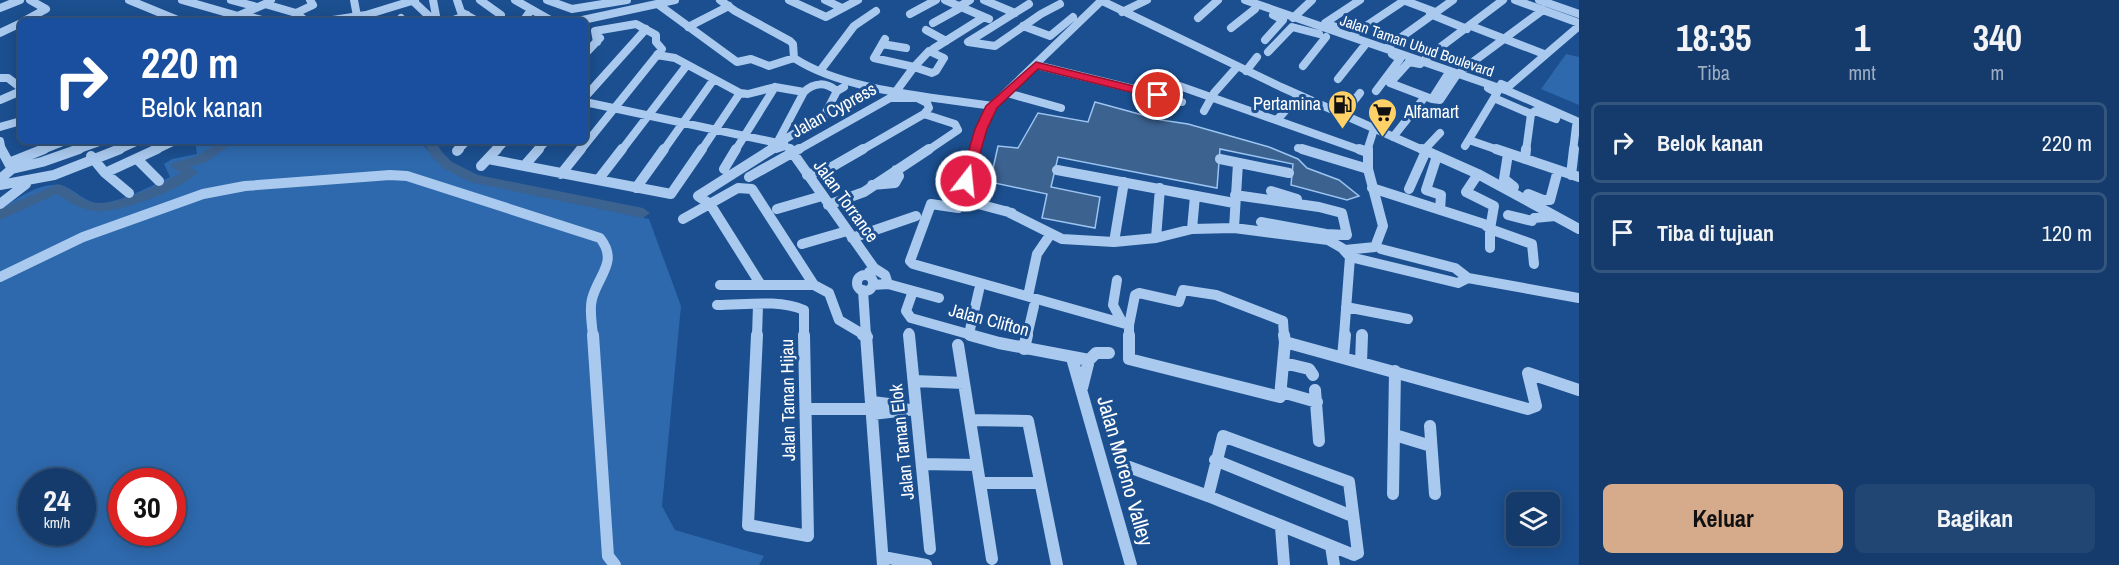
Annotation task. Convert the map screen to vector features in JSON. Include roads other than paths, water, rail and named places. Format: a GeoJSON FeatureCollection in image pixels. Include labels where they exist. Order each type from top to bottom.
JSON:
{"type":"FeatureCollection","features":[{"type":"Feature","properties":{"kind":"street"},"geometry":{"type":"LineString","coordinates":[[0,8],[20,0]]}},
{"type":"Feature","properties":{"kind":"street"},"geometry":{"type":"LineString","coordinates":[[29,18],[46,9],[30,0]]}},
{"type":"Feature","properties":{"kind":"street"},"geometry":{"type":"LineString","coordinates":[[182,0],[238,16],[264,4]]}},
{"type":"Feature","properties":{"kind":"street"},"geometry":{"type":"LineString","coordinates":[[196,5],[206,0]]}},
{"type":"Feature","properties":{"kind":"street"},"geometry":{"type":"LineString","coordinates":[[231,0],[264,4],[302,18]]}},
{"type":"Feature","properties":{"kind":"street"},"geometry":{"type":"LineString","coordinates":[[296,14],[313,5],[310,0]]}},
{"type":"Feature","properties":{"kind":"street"},"geometry":{"type":"LineString","coordinates":[[354,0],[357,16]]}},
{"type":"Feature","properties":{"kind":"street"},"geometry":{"type":"LineString","coordinates":[[348,18],[414,0],[431,18]]}},
{"type":"Feature","properties":{"kind":"street"},"geometry":{"type":"LineString","coordinates":[[433,0],[437,18]]}},
{"type":"Feature","properties":{"kind":"street"},"geometry":{"type":"LineString","coordinates":[[457,0],[460,11],[472,18]]}},
{"type":"Feature","properties":{"kind":"street"},"geometry":{"type":"LineString","coordinates":[[480,0],[501,15],[500,18]]}},
{"type":"Feature","properties":{"kind":"street"},"geometry":{"type":"LineString","coordinates":[[515,0],[546,18]]}},
{"type":"Feature","properties":{"kind":"street"},"geometry":{"type":"LineString","coordinates":[[525,18],[530,9],[547,0],[572,9],[627,0]]}},
{"type":"Feature","properties":{"kind":"street"},"geometry":{"type":"LineString","coordinates":[[588,19],[675,0]]}},
{"type":"Feature","properties":{"kind":"street"},"geometry":{"type":"LineString","coordinates":[[720,0],[790,41],[793,44],[794,58],[804,66],[861,84],[992,106]]}},
{"type":"Feature","properties":{"kind":"street"},"geometry":{"type":"LineString","coordinates":[[789,0],[822,17],[858,0]]}},
{"type":"Feature","properties":{"kind":"street"},"geometry":{"type":"LineString","coordinates":[[825,0],[842,8]]}},
{"type":"Feature","properties":{"kind":"street"},"geometry":{"type":"LineString","coordinates":[[910,14],[936,0]]}},
{"type":"Feature","properties":{"kind":"street"},"geometry":{"type":"LineString","coordinates":[[945,0],[998,24]]}},
{"type":"Feature","properties":{"kind":"street"},"geometry":{"type":"LineString","coordinates":[[933,23],[970,0]]}},
{"type":"Feature","properties":{"kind":"street"},"geometry":{"type":"LineString","coordinates":[[984,0],[1015,13]]}},
{"type":"Feature","properties":{"kind":"street"},"geometry":{"type":"LineString","coordinates":[[1126,323],[913,264],[910,261],[931,204],[958,208],[981,129],[992,106],[1100,0],[1242,69],[1478,174],[1579,229]]}},
{"type":"Feature","properties":{"kind":"street"},"geometry":{"type":"LineString","coordinates":[[1122,12],[1147,0]]}},
{"type":"Feature","properties":{"kind":"street"},"geometry":{"type":"LineString","coordinates":[[1198,18],[1218,0]]}},
{"type":"Feature","properties":{"kind":"street"},"geometry":{"type":"LineString","coordinates":[[1236,0],[1283,20],[1265,40]]}},
{"type":"Feature","properties":{"kind":"street","name":"Jalan Taman Ubud Boulevard"},"geometry":{"type":"LineString","coordinates":[[1245,0],[1294,16],[1313,28],[1508,89],[1578,123]]}},
{"type":"Feature","properties":{"kind":"street"},"geometry":{"type":"LineString","coordinates":[[1272,2],[1294,16],[1312,0]]}},
{"type":"Feature","properties":{"kind":"street"},"geometry":{"type":"LineString","coordinates":[[1360,0],[1325,23],[1426,58],[1495,90],[1497,93],[1467,143],[1575,176],[1578,123]]}},
{"type":"Feature","properties":{"kind":"street"},"geometry":{"type":"LineString","coordinates":[[1354,34],[1404,0],[1432,13],[1544,54]]}},
{"type":"Feature","properties":{"kind":"street"},"geometry":{"type":"LineString","coordinates":[[1389,46],[1453,0]]}},
{"type":"Feature","properties":{"kind":"street"},"geometry":{"type":"LineString","coordinates":[[1426,58],[1503,0]]}},
{"type":"Feature","properties":{"kind":"street"},"geometry":{"type":"LineString","coordinates":[[1515,0],[1543,10],[1579,18]]}},
{"type":"Feature","properties":{"kind":"street"},"geometry":{"type":"LineString","coordinates":[[1526,0],[1579,18]]}},
{"type":"Feature","properties":{"kind":"street"},"geometry":{"type":"LineString","coordinates":[[1539,0],[1579,18]]}},
{"type":"Feature","properties":{"kind":"street"},"geometry":{"type":"LineString","coordinates":[[135,1],[173,18]]}},
{"type":"Feature","properties":{"kind":"street"},"geometry":{"type":"LineString","coordinates":[[1552,1],[1579,18]]}},
{"type":"Feature","properties":{"kind":"street"},"geometry":{"type":"LineString","coordinates":[[1041,14],[1026,2],[1015,13],[968,42],[993,47],[1041,14],[1060,4]]}},
{"type":"Feature","properties":{"kind":"street"},"geometry":{"type":"LineString","coordinates":[[601,5],[606,15]]}},
{"type":"Feature","properties":{"kind":"street"},"geometry":{"type":"LineString","coordinates":[[659,5],[737,62],[751,59],[769,66],[794,58]]}},
{"type":"Feature","properties":{"kind":"street"},"geometry":{"type":"LineString","coordinates":[[688,27],[729,6]]}},
{"type":"Feature","properties":{"kind":"street"},"geometry":{"type":"LineString","coordinates":[[1231,28],[1255,9]]}},
{"type":"Feature","properties":{"kind":"street"},"geometry":{"type":"LineString","coordinates":[[1543,10],[1456,73],[1440,100],[1428,98],[1390,83],[1409,62],[1456,73],[1508,89],[1578,123]]}},
{"type":"Feature","properties":{"kind":"street"},"geometry":{"type":"LineString","coordinates":[[820,71],[854,26],[876,11]]}},
{"type":"Feature","properties":{"kind":"street"},"geometry":{"type":"LineString","coordinates":[[1023,26],[1050,36],[1074,14],[1085,14]]}},
{"type":"Feature","properties":{"kind":"street"},"geometry":{"type":"LineString","coordinates":[[243,15],[254,18]]}},
{"type":"Feature","properties":{"kind":"street"},"geometry":{"type":"LineString","coordinates":[[459,18],[467,15]]}},
{"type":"Feature","properties":{"kind":"street"},"geometry":{"type":"LineString","coordinates":[[933,49],[984,17]]}},
{"type":"Feature","properties":{"kind":"street"},"geometry":{"type":"LineString","coordinates":[[1508,89],[1579,18]]}},
{"type":"Feature","properties":{"kind":"street"},"geometry":{"type":"LineString","coordinates":[[0,33],[18,24]]}},
{"type":"Feature","properties":{"kind":"street"},"geometry":{"type":"LineString","coordinates":[[588,140],[662,49],[656,42],[657,36],[636,24],[595,31],[597,42]]}},
{"type":"Feature","properties":{"kind":"street"},"geometry":{"type":"LineString","coordinates":[[1268,52],[1292,27],[1313,28],[1326,37],[1343,38],[1400,59],[1376,91]]}},
{"type":"Feature","properties":{"kind":"street"},"geometry":{"type":"LineString","coordinates":[[588,51],[609,29]]}},
{"type":"Feature","properties":{"kind":"street"},"geometry":{"type":"LineString","coordinates":[[588,97],[646,29]]}},
{"type":"Feature","properties":{"kind":"street"},"geometry":{"type":"LineString","coordinates":[[926,30],[946,40]]}},
{"type":"Feature","properties":{"kind":"street"},"geometry":{"type":"LineString","coordinates":[[1303,66],[1326,37]]}},
{"type":"Feature","properties":{"kind":"street"},"geometry":{"type":"LineString","coordinates":[[897,90],[916,67],[874,58],[883,42],[906,48]]}},
{"type":"Feature","properties":{"kind":"street"},"geometry":{"type":"LineString","coordinates":[[1338,78],[1365,45]]}},
{"type":"Feature","properties":{"kind":"street"},"geometry":{"type":"LineString","coordinates":[[657,55],[675,58],[740,93],[748,94],[758,90],[804,92]]}},
{"type":"Feature","properties":{"kind":"street"},"geometry":{"type":"LineString","coordinates":[[1204,111],[1214,93],[1257,57]]}},
{"type":"Feature","properties":{"kind":"street"},"geometry":{"type":"LineString","coordinates":[[598,180],[687,65]]}},
{"type":"Feature","properties":{"kind":"street"},"geometry":{"type":"LineString","coordinates":[[1036,65],[1182,102]]}},
{"type":"Feature","properties":{"kind":"street"},"geometry":{"type":"LineString","coordinates":[[1,77],[8,78],[18,87]]}},
{"type":"Feature","properties":{"kind":"street"},"geometry":{"type":"LineString","coordinates":[[636,188],[714,79]]}},
{"type":"Feature","properties":{"kind":"street"},"geometry":{"type":"LineString","coordinates":[[1158,95],[1168,82],[1367,152]]}},
{"type":"Feature","properties":{"kind":"street"},"geometry":{"type":"LineString","coordinates":[[761,285],[710,204],[698,196],[780,146],[824,116],[841,89],[817,83],[804,92],[780,146]]}},
{"type":"Feature","properties":{"kind":"street"},"geometry":{"type":"LineString","coordinates":[[1508,89],[1510,96],[1517,104],[1531,114]]}},
{"type":"Feature","properties":{"kind":"street"},"geometry":{"type":"LineString","coordinates":[[0,100],[18,91]]}},
{"type":"Feature","properties":{"kind":"street"},"geometry":{"type":"LineString","coordinates":[[724,169],[772,91]]}},
{"type":"Feature","properties":{"kind":"street"},"geometry":{"type":"LineString","coordinates":[[502,144],[485,163],[524,166],[671,194],[740,93]]}},
{"type":"Feature","properties":{"kind":"street"},"geometry":{"type":"LineString","coordinates":[[1007,93],[1061,108]]}},
{"type":"Feature","properties":{"kind":"street"},"geometry":{"type":"LineString","coordinates":[[1343,115],[1360,93]]}},
{"type":"Feature","properties":{"kind":"street"},"geometry":{"type":"LineString","coordinates":[[1277,120],[1299,95]]}},
{"type":"Feature","properties":{"kind":"street","name":"Jalan Cypress"},"geometry":{"type":"LineString","coordinates":[[749,173],[780,146],[890,98],[917,98],[927,103],[929,108],[924,114]]}},
{"type":"Feature","properties":{"kind":"street"},"geometry":{"type":"LineString","coordinates":[[1393,137],[1428,98]]}},
{"type":"Feature","properties":{"kind":"street"},"geometry":{"type":"LineString","coordinates":[[1494,98],[1517,104],[1541,104]]}},
{"type":"Feature","properties":{"kind":"street"},"geometry":{"type":"LineString","coordinates":[[588,101],[745,135],[780,146]]}},
{"type":"Feature","properties":{"kind":"street"},"geometry":{"type":"LineString","coordinates":[[1525,159],[1533,111],[1578,123]]}},
{"type":"Feature","properties":{"kind":"street"},"geometry":{"type":"LineString","coordinates":[[777,209],[855,197],[872,185],[895,183],[899,176],[896,170],[958,130],[958,127],[924,114],[830,168],[807,175]]}},
{"type":"Feature","properties":{"kind":"street"},"geometry":{"type":"LineString","coordinates":[[0,127],[18,122]]}},
{"type":"Feature","properties":{"kind":"street"},"geometry":{"type":"LineString","coordinates":[[1346,252],[1375,247],[1383,226],[1368,170],[1367,152],[1374,129]]}},
{"type":"Feature","properties":{"kind":"street"},"geometry":{"type":"LineString","coordinates":[[1409,189],[1425,150],[1440,133]]}},
{"type":"Feature","properties":{"kind":"street"},"geometry":{"type":"LineString","coordinates":[[0,141],[2,152],[11,166]]}},
{"type":"Feature","properties":{"kind":"street"},"geometry":{"type":"LineString","coordinates":[[0,179],[11,166],[59,144]]}},
{"type":"Feature","properties":{"kind":"street"},"geometry":{"type":"LineString","coordinates":[[0,185],[27,184],[93,161],[131,144]]}},
{"type":"Feature","properties":{"kind":"street"},"geometry":{"type":"LineString","coordinates":[[105,173],[169,144]]}},
{"type":"Feature","properties":{"kind":"street"},"geometry":{"type":"LineString","coordinates":[[457,151],[464,144]]}},
{"type":"Feature","properties":{"kind":"street"},"geometry":{"type":"LineString","coordinates":[[524,166],[543,144]]}},
{"type":"Feature","properties":{"kind":"street"},"geometry":{"type":"LineString","coordinates":[[561,174],[585,144]]}},
{"type":"Feature","properties":{"kind":"street"},"geometry":{"type":"LineString","coordinates":[[11,166],[89,145],[93,161],[129,193]]}},
{"type":"Feature","properties":{"kind":"street","name":"Jalan Torrance"},"geometry":{"type":"LineString","coordinates":[[780,146],[807,175],[873,268],[885,275],[888,284]]}},
{"type":"Feature","properties":{"kind":"street"},"geometry":{"type":"LineString","coordinates":[[1298,148],[1368,170]]}},
{"type":"Feature","properties":{"kind":"street"},"geometry":{"type":"LineString","coordinates":[[1508,154],[1505,182],[1544,200],[1550,200],[1558,170]]}},
{"type":"Feature","properties":{"kind":"street"},"geometry":{"type":"LineString","coordinates":[[1437,156],[1426,190],[1441,195],[1440,210]]}},
{"type":"Feature","properties":{"kind":"street"},"geometry":{"type":"LineString","coordinates":[[137,159],[159,181]]}},
{"type":"Feature","properties":{"kind":"street"},"geometry":{"type":"LineString","coordinates":[[1220,159],[1289,173]]}},
{"type":"Feature","properties":{"kind":"street"},"geometry":{"type":"LineString","coordinates":[[1422,162],[1434,167]]}},
{"type":"Feature","properties":{"kind":"street"},"geometry":{"type":"LineString","coordinates":[[1234,228],[1238,163]]}},
{"type":"Feature","properties":{"kind":"street"},"geometry":{"type":"LineString","coordinates":[[1057,170],[1195,196],[1234,199],[1271,195],[1344,216],[1347,235],[1343,357]]}},
{"type":"Feature","properties":{"kind":"street"},"geometry":{"type":"LineString","coordinates":[[1271,195],[1273,170]]}},
{"type":"Feature","properties":{"kind":"street"},"geometry":{"type":"LineString","coordinates":[[1478,174],[1466,192],[1494,206],[1490,229],[1490,248]]}},
{"type":"Feature","properties":{"kind":"street"},"geometry":{"type":"LineString","coordinates":[[0,277],[83,237],[203,194],[245,186],[390,175],[407,176],[431,183],[600,238],[606,244],[610,255],[592,292],[591,304],[608,556],[615,565]]}},
{"type":"Feature","properties":{"kind":"street"},"geometry":{"type":"LineString","coordinates":[[1113,242],[1124,182]]}},
{"type":"Feature","properties":{"kind":"street"},"geometry":{"type":"LineString","coordinates":[[0,204],[27,184]]}},
{"type":"Feature","properties":{"kind":"street"},"geometry":{"type":"LineString","coordinates":[[683,219],[738,188],[752,189],[814,285]]}},
{"type":"Feature","properties":{"kind":"street"},"geometry":{"type":"LineString","coordinates":[[1156,238],[1160,188]]}},
{"type":"Feature","properties":{"kind":"street"},"geometry":{"type":"LineString","coordinates":[[1372,188],[1528,241],[1532,244],[1534,264]]}},
{"type":"Feature","properties":{"kind":"street"},"geometry":{"type":"LineString","coordinates":[[1192,229],[1195,196]]}},
{"type":"Feature","properties":{"kind":"street"},"geometry":{"type":"LineString","coordinates":[[967,201],[1006,211],[1050,236],[1078,241],[1113,242],[1156,238],[1192,229],[1234,228],[1327,237],[1347,235]]}},
{"type":"Feature","properties":{"kind":"street"},"geometry":{"type":"LineString","coordinates":[[1508,215],[1532,221],[1534,218],[1555,216]]}},
{"type":"Feature","properties":{"kind":"street"},"geometry":{"type":"LineString","coordinates":[[802,244],[916,216]]}},
{"type":"Feature","properties":{"kind":"street"},"geometry":{"type":"LineString","coordinates":[[1260,222],[1327,237],[1346,252],[1458,283],[1468,278]]}},
{"type":"Feature","properties":{"kind":"street"},"geometry":{"type":"LineString","coordinates":[[1028,296],[1037,254],[1050,236]]}},
{"type":"Feature","properties":{"kind":"street"},"geometry":{"type":"LineString","coordinates":[[1381,249],[1455,268],[1468,278],[1579,298]]}},
{"type":"Feature","properties":{"kind":"street"},"geometry":{"type":"LineString","coordinates":[[873,268],[865,276],[855,281],[858,288],[888,284]]}},
{"type":"Feature","properties":{"kind":"street"},"geometry":{"type":"LineString","coordinates":[[1117,280],[1113,300],[1115,312],[1126,323]]}},
{"type":"Feature","properties":{"kind":"street","name":"Jalan Clifton"},"geometry":{"type":"LineString","coordinates":[[888,284],[939,298]]}},
{"type":"Feature","properties":{"kind":"street"},"geometry":{"type":"LineString","coordinates":[[720,285],[822,286],[830,293],[843,324],[867,337]]}},
{"type":"Feature","properties":{"kind":"street"},"geometry":{"type":"LineString","coordinates":[[868,287],[867,337],[883,562],[926,565]]}},
{"type":"Feature","properties":{"kind":"street"},"geometry":{"type":"LineString","coordinates":[[969,334],[979,290]]}},
{"type":"Feature","properties":{"kind":"street"},"geometry":{"type":"LineString","coordinates":[[1184,290],[1202,292],[1283,321],[1285,342],[1280,397],[1129,359],[1126,323],[1135,295],[1139,292],[1180,302],[1184,290]]}},
{"type":"Feature","properties":{"kind":"street","name":"Jalan Clifton"},"geometry":{"type":"LineString","coordinates":[[913,291],[906,311],[908,315],[1024,349],[1089,360]]}},
{"type":"Feature","properties":{"kind":"street","name":"Jalan Taman Hijau"},"geometry":{"type":"LineString","coordinates":[[717,305],[758,305],[798,306],[804,310],[808,536],[748,525],[758,305]]}},
{"type":"Feature","properties":{"kind":"street"},"geometry":{"type":"LineString","coordinates":[[1024,349],[1034,306]]}},
{"type":"Feature","properties":{"kind":"street"},"geometry":{"type":"LineString","coordinates":[[1346,307],[1407,319]]}},
{"type":"Feature","properties":{"kind":"street","name":"Jalan Taman Elok"},"geometry":{"type":"LineString","coordinates":[[909,333],[914,381],[910,409],[922,464],[930,549]]}},
{"type":"Feature","properties":{"kind":"street"},"geometry":{"type":"LineString","coordinates":[[1361,363],[1362,334]]}},
{"type":"Feature","properties":{"kind":"street"},"geometry":{"type":"LineString","coordinates":[[1285,342],[1533,410],[1536,406],[1527,373],[1579,390]]}},
{"type":"Feature","properties":{"kind":"street"},"geometry":{"type":"LineString","coordinates":[[958,345],[992,558]]}},
{"type":"Feature","properties":{"kind":"street"},"geometry":{"type":"LineString","coordinates":[[1089,360],[1096,353],[1110,353]]}},
{"type":"Feature","properties":{"kind":"street","name":"Jalan Moreno Valley"},"geometry":{"type":"LineString","coordinates":[[1072,358],[1131,565]]}},
{"type":"Feature","properties":{"kind":"street","name":"Jalan Moreno Valley"},"geometry":{"type":"LineString","coordinates":[[1082,388],[1089,360]]}},
{"type":"Feature","properties":{"kind":"street"},"geometry":{"type":"LineString","coordinates":[[1284,363],[1310,369],[1313,375]]}},
{"type":"Feature","properties":{"kind":"street"},"geometry":{"type":"LineString","coordinates":[[1393,494],[1395,371]]}},
{"type":"Feature","properties":{"kind":"street"},"geometry":{"type":"LineString","coordinates":[[914,381],[964,383]]}},
{"type":"Feature","properties":{"kind":"street"},"geometry":{"type":"LineString","coordinates":[[1282,392],[1316,396],[1319,441]]}},
{"type":"Feature","properties":{"kind":"street"},"geometry":{"type":"LineString","coordinates":[[807,410],[910,409]]}},
{"type":"Feature","properties":{"kind":"street"},"geometry":{"type":"LineString","coordinates":[[970,420],[1028,421],[1057,565]]}},
{"type":"Feature","properties":{"kind":"street"},"geometry":{"type":"LineString","coordinates":[[1430,426],[1435,494]]}},
{"type":"Feature","properties":{"kind":"street"},"geometry":{"type":"LineString","coordinates":[[1129,467],[1357,555],[1349,482],[1227,435],[1221,437],[1208,496]]}},
{"type":"Feature","properties":{"kind":"street"},"geometry":{"type":"LineString","coordinates":[[1395,435],[1431,446]]}},
{"type":"Feature","properties":{"kind":"street"},"geometry":{"type":"LineString","coordinates":[[1215,460],[1352,516]]}},
{"type":"Feature","properties":{"kind":"street"},"geometry":{"type":"LineString","coordinates":[[922,464],[977,465]]}},
{"type":"Feature","properties":{"kind":"street"},"geometry":{"type":"LineString","coordinates":[[980,483],[1040,483]]}},
{"type":"Feature","properties":{"kind":"street"},"geometry":{"type":"LineString","coordinates":[[1281,526],[1284,565]]}},
{"type":"Feature","properties":{"kind":"street"},"geometry":{"type":"LineString","coordinates":[[1331,546],[1334,565]]}},
{"type":"Feature","properties":{"kind":"waterway"},"geometry":{"type":"LineString","coordinates":[[0,215],[58,188],[78,201],[94,207],[135,199],[191,172],[177,166],[202,159],[222,146],[221,144]]}},
{"type":"Feature","properties":{"kind":"waterway"},"geometry":{"type":"LineString","coordinates":[[431,144],[437,155],[448,165],[475,179],[643,213]]}},
{"type":"Feature","properties":{"kind":"place","name":"Pertamina"},"geometry":{"type":"Point","coordinates":[1342,130]}},
{"type":"Feature","properties":{"kind":"place","name":"Alfamart"},"geometry":{"type":"Point","coordinates":[1383,138]}}]}
